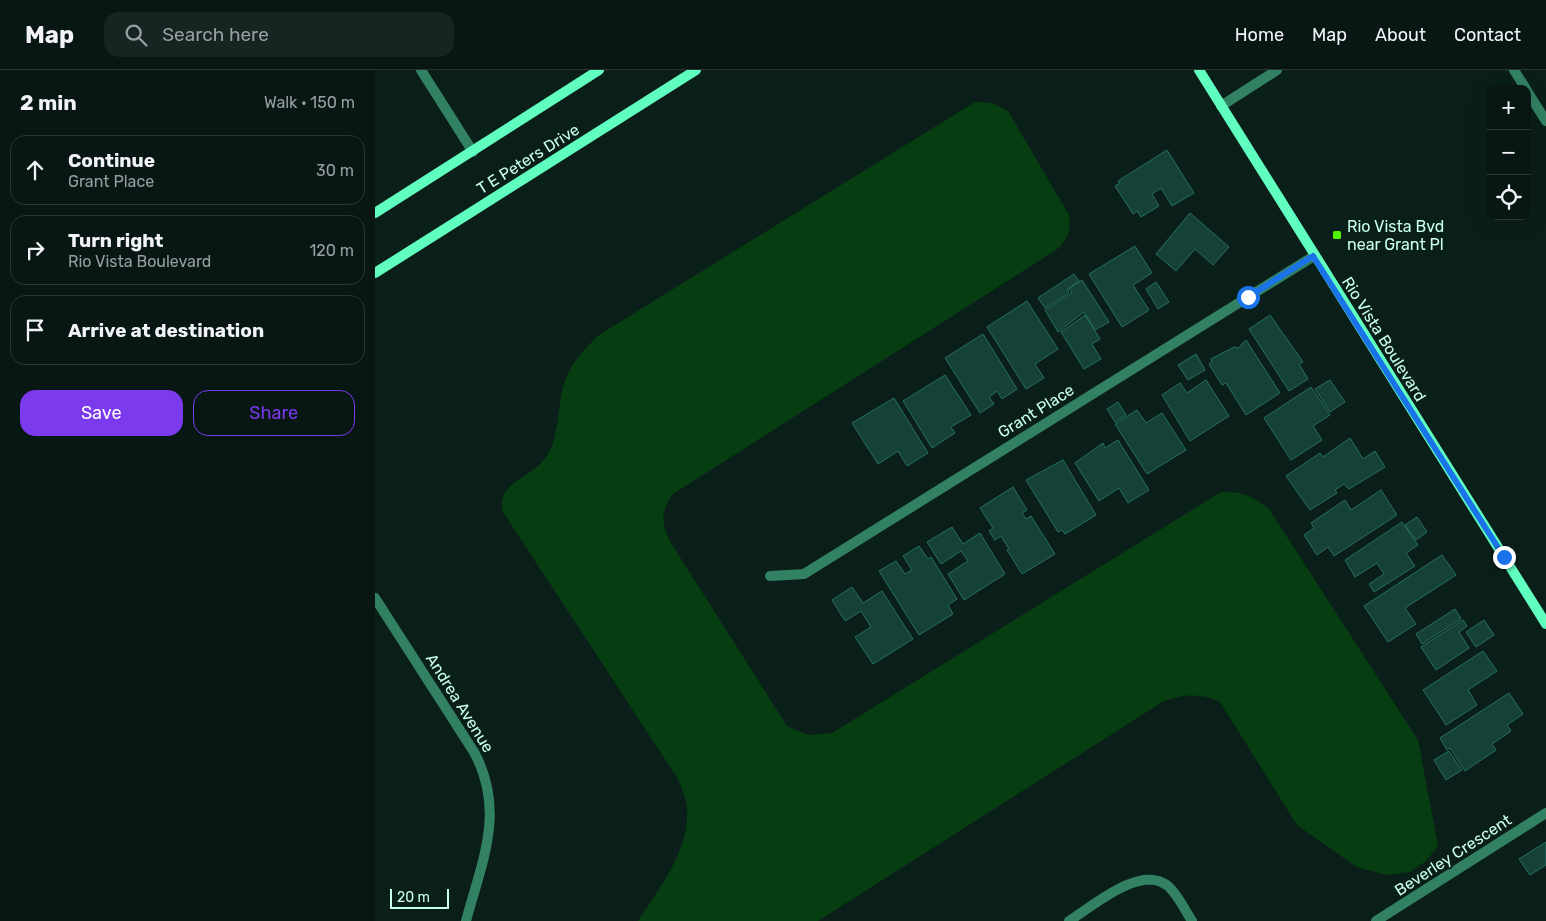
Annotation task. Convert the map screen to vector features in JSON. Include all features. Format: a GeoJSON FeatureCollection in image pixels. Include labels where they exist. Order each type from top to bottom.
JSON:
{"type":"FeatureCollection","features":[{"type":"Feature","properties":{"kind":"street"},"geometry":{"type":"LineString","coordinates":[[421,70],[473,152]]}},
{"type":"Feature","properties":{"kind":"street"},"geometry":{"type":"LineString","coordinates":[[375,214],[599,70]]}},
{"type":"Feature","properties":{"kind":"street","name":"T E Peters Drive"},"geometry":{"type":"LineString","coordinates":[[375,273],[696,70]]}},
{"type":"Feature","properties":{"kind":"street","name":"Rio Vista Boulevard"},"geometry":{"type":"LineString","coordinates":[[1199,70],[1313,256],[1546,624]]}},
{"type":"Feature","properties":{"kind":"street"},"geometry":{"type":"LineString","coordinates":[[1221,106],[1277,70]]}},
{"type":"Feature","properties":{"kind":"street"},"geometry":{"type":"LineString","coordinates":[[1514,70],[1524,85]]}},
{"type":"Feature","properties":{"kind":"street"},"geometry":{"type":"LineString","coordinates":[[1531,96],[1546,120]]}},
{"type":"Feature","properties":{"kind":"street","name":"Grant Place"},"geometry":{"type":"LineString","coordinates":[[769,576],[804,574],[1313,256]]}},
{"type":"Feature","properties":{"kind":"street","name":"Andrea Avenue"},"geometry":{"type":"LineString","coordinates":[[375,598],[474,752],[483,768],[489,789],[488,834],[466,921]]}},
{"type":"Feature","properties":{"kind":"street","name":"Beverley Crescent"},"geometry":{"type":"LineString","coordinates":[[1376,921],[1546,813]]}},
{"type":"Feature","properties":{"kind":"street"},"geometry":{"type":"LineString","coordinates":[[1069,921],[1125,886],[1137,880],[1150,878],[1160,881],[1169,887],[1192,921]]}},
{"type":"Feature","properties":{"kind":"shaded area"},"geometry":{"type":"Polygon","coordinates":[[[975,102],[992,103],[1008,111],[1069,215],[1069,230],[1063,242],[1056,250],[673,494],[663,518],[665,530],[671,543],[787,726],[808,735],[832,733],[1221,492],[1235,492],[1247,495],[1269,509],[1418,740],[1438,846],[1426,861],[1410,872],[1386,875],[1357,867],[1297,825],[1220,702],[1206,697],[1185,696],[1164,701],[818,921],[638,921],[664,882],[684,839],[687,824],[685,797],[678,779],[503,512],[502,503],[504,495],[514,483],[542,462],[548,453],[556,433],[566,378],[576,360],[599,335],[975,102]]]}},
{"type":"Feature","properties":{"kind":"building"},"geometry":{"type":"Polygon","coordinates":[[[1167,150],[1194,193],[1172,206],[1161,188],[1152,194],[1159,206],[1141,217],[1137,211],[1133,214],[1115,186],[1120,183],[1118,181],[1167,150]]]}},
{"type":"Feature","properties":{"kind":"building"},"geometry":{"type":"Polygon","coordinates":[[[1190,213],[1229,247],[1213,265],[1195,249],[1176,271],[1156,254],[1190,213]]]}},
{"type":"Feature","properties":{"kind":"building"},"geometry":{"type":"Polygon","coordinates":[[[1135,246],[1152,273],[1133,285],[1149,310],[1122,327],[1089,274],[1135,246]]]}},
{"type":"Feature","properties":{"kind":"building"},"geometry":{"type":"Polygon","coordinates":[[[1074,274],[1079,281],[1067,289],[1069,293],[1045,308],[1038,298],[1074,274]]]}},
{"type":"Feature","properties":{"kind":"building"},"geometry":{"type":"Polygon","coordinates":[[[1082,280],[1109,322],[1095,330],[1084,312],[1058,332],[1045,310],[1072,293],[1069,289],[1082,280]]]}},
{"type":"Feature","properties":{"kind":"building"},"geometry":{"type":"Polygon","coordinates":[[[1156,282],[1169,302],[1158,309],[1146,289],[1156,282]]]}},
{"type":"Feature","properties":{"kind":"building"},"geometry":{"type":"Polygon","coordinates":[[[1027,301],[1058,349],[1035,364],[1044,378],[1026,389],[987,327],[1027,301]]]}},
{"type":"Feature","properties":{"kind":"building"},"geometry":{"type":"Polygon","coordinates":[[[1085,315],[1100,339],[1092,344],[1101,359],[1084,369],[1061,332],[1085,315]]]}},
{"type":"Feature","properties":{"kind":"building"},"geometry":{"type":"Polygon","coordinates":[[[1270,315],[1303,362],[1299,364],[1308,379],[1289,391],[1249,329],[1270,315]]]}},
{"type":"Feature","properties":{"kind":"building"},"geometry":{"type":"Polygon","coordinates":[[[983,334],[1017,389],[1002,399],[997,391],[989,397],[994,404],[980,413],[945,358],[983,334]]]}},
{"type":"Feature","properties":{"kind":"building"},"geometry":{"type":"Polygon","coordinates":[[[1246,340],[1280,393],[1246,415],[1226,383],[1222,385],[1209,364],[1212,362],[1211,359],[1234,347],[1238,348],[1246,340]]]}},
{"type":"Feature","properties":{"kind":"building"},"geometry":{"type":"Polygon","coordinates":[[[1196,354],[1205,370],[1188,380],[1178,365],[1196,354]]]}},
{"type":"Feature","properties":{"kind":"building"},"geometry":{"type":"Polygon","coordinates":[[[945,375],[971,415],[951,427],[955,433],[932,448],[903,401],[945,375]]]}},
{"type":"Feature","properties":{"kind":"building"},"geometry":{"type":"Polygon","coordinates":[[[1206,380],[1229,416],[1190,441],[1162,395],[1180,383],[1187,393],[1206,380]]]}},
{"type":"Feature","properties":{"kind":"building"},"geometry":{"type":"Polygon","coordinates":[[[1330,380],[1345,402],[1330,412],[1315,389],[1330,380]]]}},
{"type":"Feature","properties":{"kind":"building"},"geometry":{"type":"Polygon","coordinates":[[[1311,387],[1330,415],[1313,426],[1322,440],[1291,460],[1264,418],[1311,387]]]}},
{"type":"Feature","properties":{"kind":"building"},"geometry":{"type":"Polygon","coordinates":[[[894,398],[928,453],[907,466],[898,451],[878,464],[852,423],[894,398]]]}},
{"type":"Feature","properties":{"kind":"building"},"geometry":{"type":"Polygon","coordinates":[[[1118,402],[1126,415],[1115,422],[1107,409],[1118,402]]]}},
{"type":"Feature","properties":{"kind":"building"},"geometry":{"type":"Polygon","coordinates":[[[1137,410],[1146,423],[1162,413],[1186,450],[1147,474],[1115,424],[1137,410]]]}},
{"type":"Feature","properties":{"kind":"building"},"geometry":{"type":"Polygon","coordinates":[[[1350,438],[1363,459],[1375,451],[1385,467],[1349,489],[1344,484],[1335,490],[1337,493],[1310,510],[1286,476],[1320,453],[1323,457],[1350,438]]]}},
{"type":"Feature","properties":{"kind":"building"},"geometry":{"type":"Polygon","coordinates":[[[1118,440],[1149,490],[1128,503],[1119,488],[1099,501],[1075,463],[1103,443],[1105,448],[1118,440]]]}},
{"type":"Feature","properties":{"kind":"building"},"geometry":{"type":"Polygon","coordinates":[[[1063,460],[1096,515],[1065,534],[1062,530],[1058,532],[1026,480],[1063,460]]]}},
{"type":"Feature","properties":{"kind":"building"},"geometry":{"type":"Polygon","coordinates":[[[1013,487],[1027,510],[1022,513],[1026,519],[1031,516],[1055,554],[1022,574],[1007,550],[1009,549],[1001,536],[995,540],[989,531],[993,528],[980,508],[1013,487]]]}},
{"type":"Feature","properties":{"kind":"building"},"geometry":{"type":"Polygon","coordinates":[[[1381,490],[1397,515],[1334,556],[1328,547],[1317,555],[1304,535],[1314,528],[1311,523],[1345,500],[1351,510],[1381,490]]]}},
{"type":"Feature","properties":{"kind":"building"},"geometry":{"type":"Polygon","coordinates":[[[1417,517],[1427,532],[1416,540],[1405,525],[1417,517]]]}},
{"type":"Feature","properties":{"kind":"building"},"geometry":{"type":"Polygon","coordinates":[[[1402,522],[1418,545],[1406,553],[1415,566],[1374,592],[1369,584],[1384,574],[1377,563],[1355,577],[1345,560],[1402,522]]]}},
{"type":"Feature","properties":{"kind":"building"},"geometry":{"type":"Polygon","coordinates":[[[952,527],[963,544],[980,533],[1005,574],[964,600],[948,574],[968,561],[961,551],[941,564],[927,542],[952,527]]]}},
{"type":"Feature","properties":{"kind":"building"},"geometry":{"type":"Polygon","coordinates":[[[919,546],[928,559],[931,557],[957,599],[948,605],[953,614],[919,635],[879,571],[896,561],[905,574],[912,570],[903,556],[919,546]]]}},
{"type":"Feature","properties":{"kind":"building"},"geometry":{"type":"Polygon","coordinates":[[[1442,555],[1456,575],[1405,608],[1416,624],[1388,642],[1364,606],[1442,555]]]}},
{"type":"Feature","properties":{"kind":"building"},"geometry":{"type":"Polygon","coordinates":[[[852,587],[863,603],[882,591],[913,639],[873,664],[855,637],[871,627],[861,611],[845,621],[832,600],[852,587]]]}},
{"type":"Feature","properties":{"kind":"building"},"geometry":{"type":"Polygon","coordinates":[[[1455,609],[1461,619],[1422,644],[1416,634],[1455,609]]]}},
{"type":"Feature","properties":{"kind":"building"},"geometry":{"type":"Polygon","coordinates":[[[1463,620],[1467,626],[1459,632],[1469,648],[1436,670],[1421,647],[1463,620]]]}},
{"type":"Feature","properties":{"kind":"building"},"geometry":{"type":"Polygon","coordinates":[[[1484,620],[1494,635],[1476,647],[1466,632],[1484,620]]]}},
{"type":"Feature","properties":{"kind":"building"},"geometry":{"type":"Polygon","coordinates":[[[1483,651],[1497,671],[1468,690],[1477,705],[1446,725],[1423,690],[1483,651]]]}},
{"type":"Feature","properties":{"kind":"building"},"geometry":{"type":"Polygon","coordinates":[[[1509,693],[1523,714],[1507,725],[1511,731],[1492,744],[1496,750],[1465,771],[1450,748],[1447,750],[1440,738],[1509,693]]]}},
{"type":"Feature","properties":{"kind":"building"},"geometry":{"type":"Polygon","coordinates":[[[1449,751],[1462,770],[1446,780],[1434,760],[1449,751]]]}},
{"type":"Feature","properties":{"kind":"building"},"geometry":{"type":"Polygon","coordinates":[[[1546,842],[1546,865],[1530,875],[1519,859],[1546,842]]]}},
{"type":"Feature","properties":{"kind":"place","name":"Rio Vista Bvd near Grant Pl"},"geometry":{"type":"Point","coordinates":[1337,235]}},
{"type":"Feature","properties":{"kind":"route"},"geometry":{"type":"LineString","coordinates":[[1248,297],[1313,256],[1504,557]]}}]}
